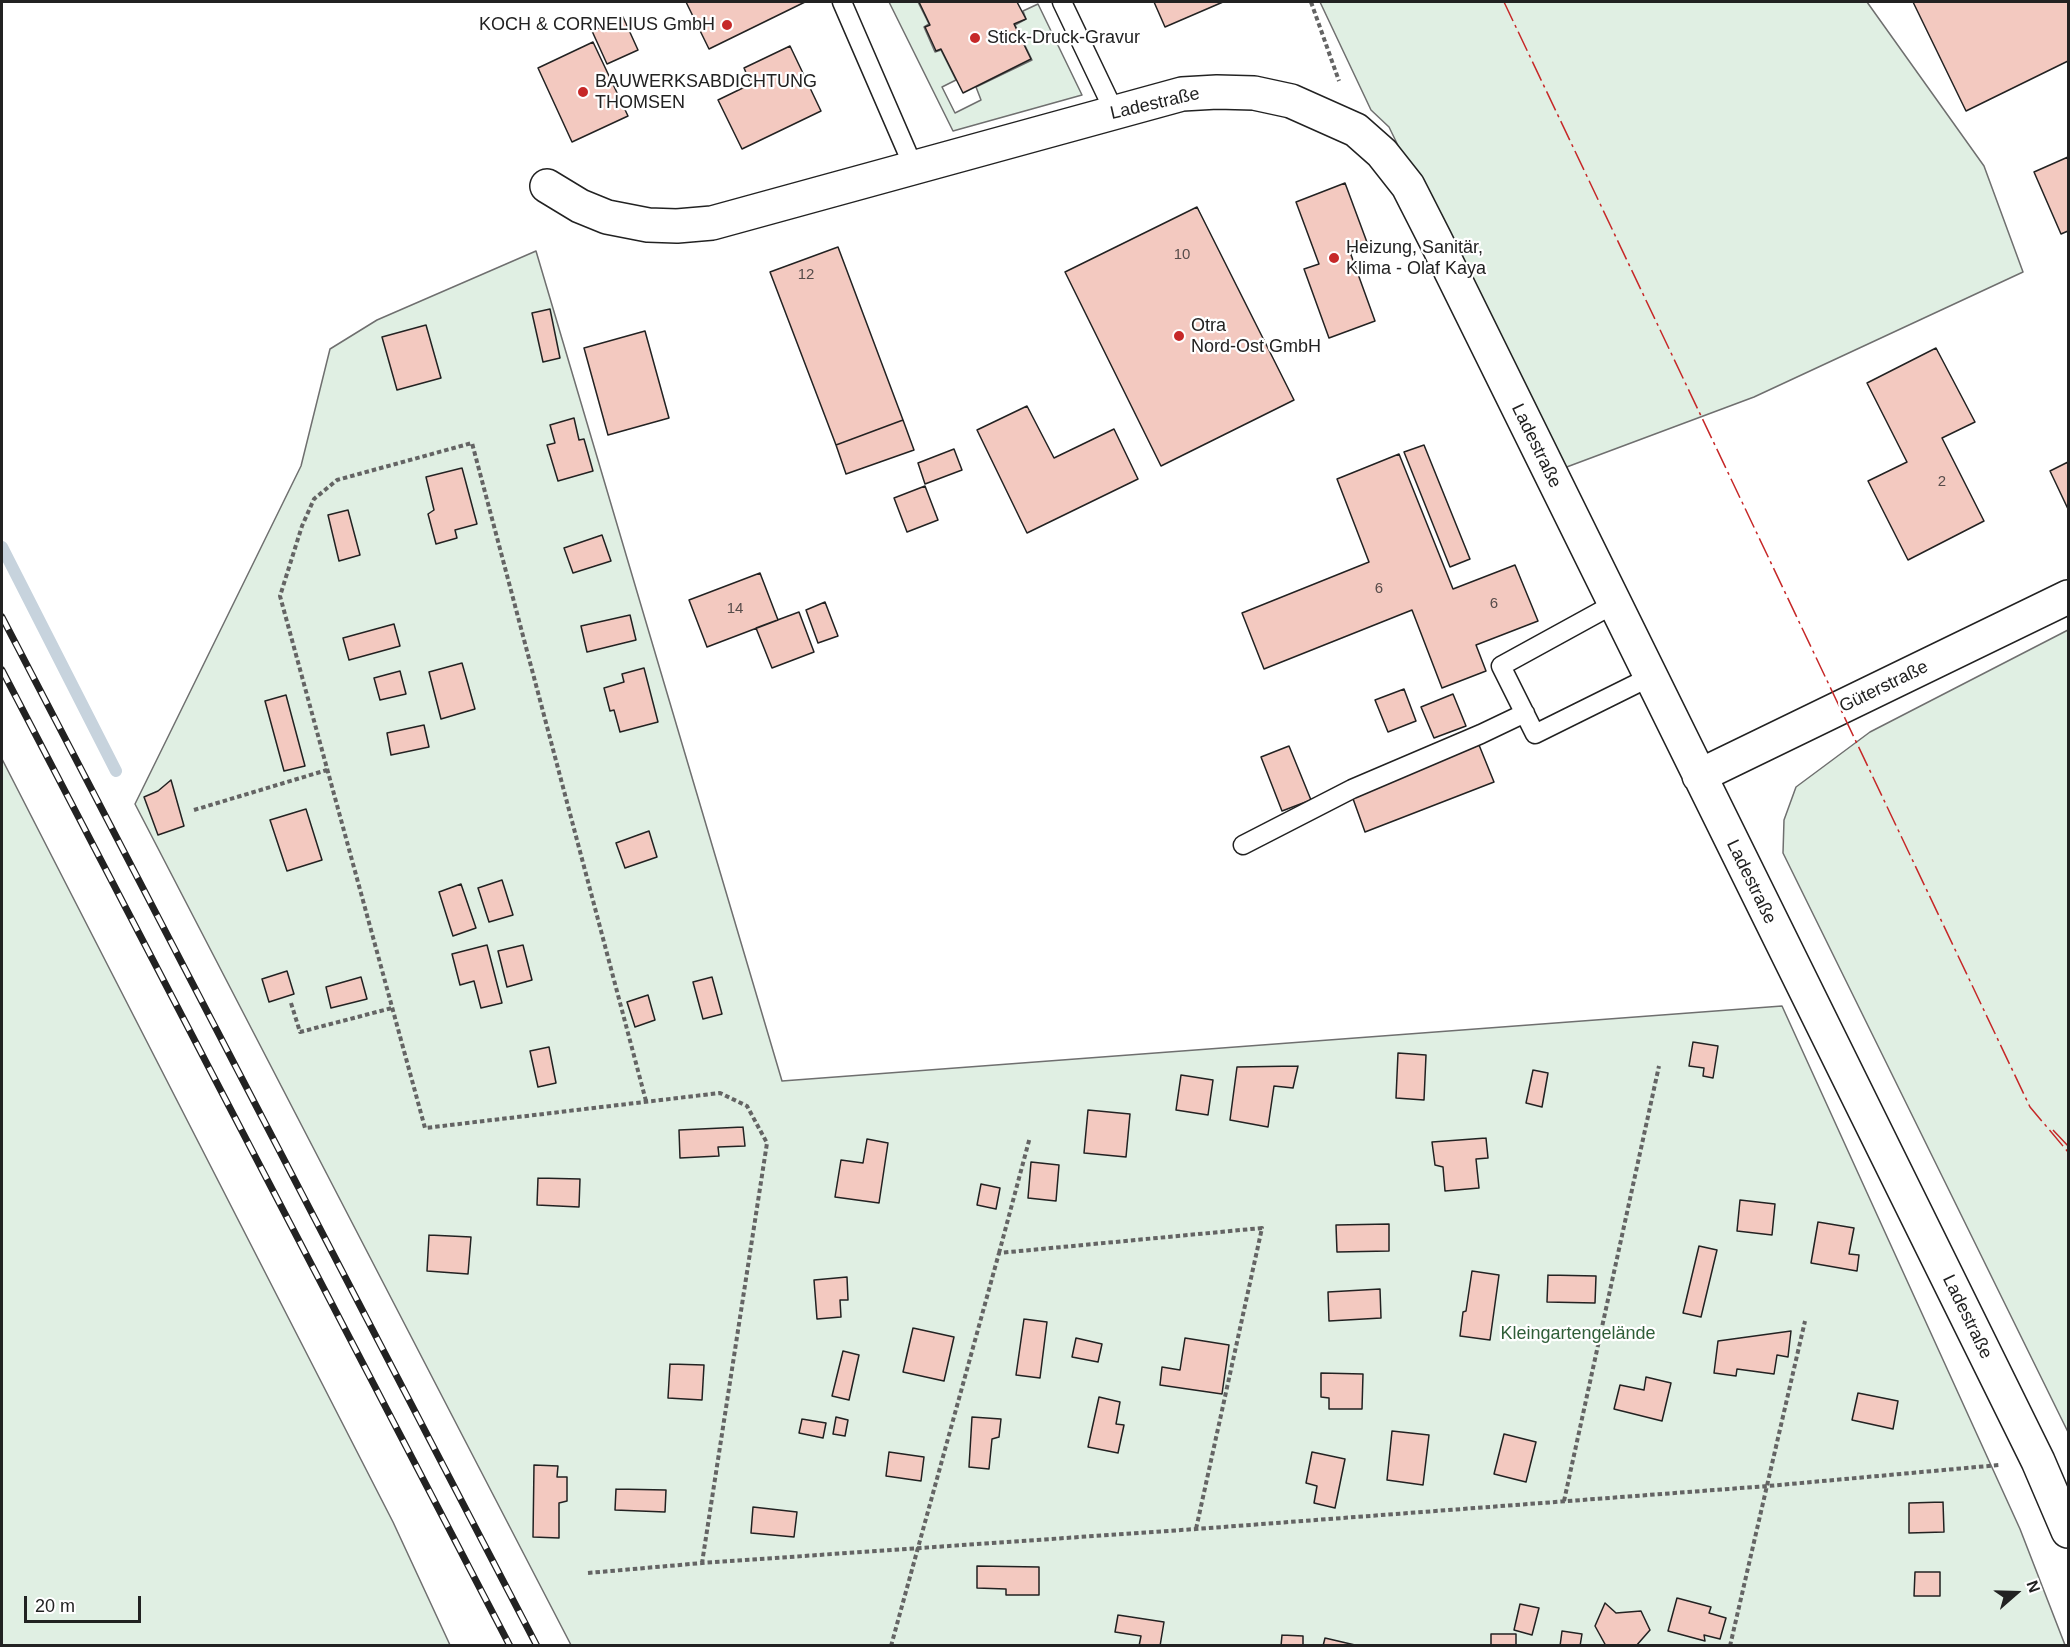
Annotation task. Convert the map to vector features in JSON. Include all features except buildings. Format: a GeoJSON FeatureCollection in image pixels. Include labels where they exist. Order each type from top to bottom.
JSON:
{"type":"FeatureCollection","features":[{"type":"Feature","properties":{"kind":"street","name":"Ladestraße"},"geometry":{"type":"LineString","coordinates":[[547,186],[580,206],[607,217],[648,225],[677,226],[712,223],[1182,94],[1254,93],[1291,101],[1356,130],[1382,153],[1408,186],[2038,1461],[2068,1531]]}},
{"type":"Feature","properties":{"kind":"street","name":"Güterstraße"},"geometry":{"type":"LineString","coordinates":[[1699,776],[2068,597]]}},
{"type":"Feature","properties":{"kind":"lane"},"geometry":{"type":"LineString","coordinates":[[843,2],[914,168]]}},
{"type":"Feature","properties":{"kind":"lane"},"geometry":{"type":"LineString","coordinates":[[1062,2],[1115,113]]}},
{"type":"Feature","properties":{"kind":"lane"},"geometry":{"type":"LineString","coordinates":[[1614,604],[1501,666],[1535,734],[1650,677]]}},
{"type":"Feature","properties":{"kind":"lane"},"geometry":{"type":"LineString","coordinates":[[1243,845],[1352,789],[1525,713]]}},
{"type":"Feature","properties":{"kind":"path"},"geometry":{"type":"LineString","coordinates":[[1311,2],[1356,130]]}},
{"type":"Feature","properties":{"kind":"path"},"geometry":{"type":"LineString","coordinates":[[646,1101],[471,443],[337,480],[314,499],[302,526],[280,596],[425,1128],[720,1093],[747,1106],[766,1143],[702,1563]]}},
{"type":"Feature","properties":{"kind":"path"},"geometry":{"type":"LineString","coordinates":[[194,810],[327,770]]}},
{"type":"Feature","properties":{"kind":"path"},"geometry":{"type":"LineString","coordinates":[[291,1003],[300,1032],[392,1008]]}},
{"type":"Feature","properties":{"kind":"path"},"geometry":{"type":"LineString","coordinates":[[1564,1501],[1659,1066]]}},
{"type":"Feature","properties":{"kind":"path"},"geometry":{"type":"LineString","coordinates":[[891,1646],[1030,1137]]}},
{"type":"Feature","properties":{"kind":"path"},"geometry":{"type":"LineString","coordinates":[[999,1253],[1262,1228],[1196,1529]]}},
{"type":"Feature","properties":{"kind":"path"},"geometry":{"type":"LineString","coordinates":[[1730,1646],[1805,1321]]}},
{"type":"Feature","properties":{"kind":"path"},"geometry":{"type":"LineString","coordinates":[[588,1573],[1768,1486],[2038,1461]]}},
{"type":"Feature","properties":{"kind":"green space"},"geometry":{"type":"Polygon","coordinates":[[[889,2],[918,2],[929,24],[924,27],[935,52],[941,50],[956,80],[942,87],[955,113],[981,100],[976,87],[1032,60],[1015,25],[1026,19],[1023,11],[1038,4],[1082,95],[953,131],[889,2]]]}},
{"type":"Feature","properties":{"kind":"green space"},"geometry":{"type":"Polygon","coordinates":[[[1320,2],[1867,2],[1984,166],[2023,272],[1754,397],[1556,471],[1389,127],[1371,110],[1320,2]]]}},
{"type":"Feature","properties":{"kind":"green space","name":"Kleingartengelände"},"geometry":{"type":"Polygon","coordinates":[[[536,251],[782,1081],[1782,1006],[2020,1529],[2065,1645],[571,1645],[135,804],[301,466],[330,349],[377,320],[536,251]]]}},
{"type":"Feature","properties":{"kind":"green space"},"geometry":{"type":"Polygon","coordinates":[[[2068,630],[2068,1432],[1783,853],[1784,820],[1796,787],[1870,732],[2068,630]]]}},
{"type":"Feature","properties":{"kind":"green space"},"geometry":{"type":"Polygon","coordinates":[[[2,759],[393,1522],[450,1645],[2,1645],[2,759]]]}},
{"type":"Feature","properties":{"kind":"waterway"},"geometry":{"type":"LineString","coordinates":[[2,547],[116,771]]}},
{"type":"Feature","properties":{"kind":"railway"},"geometry":{"type":"LineString","coordinates":[[2,617],[537,1646]]}},
{"type":"Feature","properties":{"kind":"railway"},"geometry":{"type":"LineString","coordinates":[[2,670],[510,1646]]}},
{"type":"Feature","properties":{"kind":"power"},"geometry":{"type":"LineString","coordinates":[[1504,2],[2030,1107],[2068,1152]]}},
{"type":"Feature","properties":{"kind":"power"},"geometry":{"type":"LineString","coordinates":[[2053,1130],[2068,1146]]}},
{"type":"Feature","properties":{"kind":"place","name":"KOCH & CORNELIUS GmbH"},"geometry":{"type":"Point","coordinates":[727,25]}},
{"type":"Feature","properties":{"kind":"place","name":"Stick-Druck-Gravur"},"geometry":{"type":"Point","coordinates":[975,38]}},
{"type":"Feature","properties":{"kind":"place","name":"BAUWERKSABDICHTUNG THOMSEN"},"geometry":{"type":"Point","coordinates":[583,92]}},
{"type":"Feature","properties":{"kind":"place","name":"Heizung, Sanitär, Klima - Olaf Kaya"},"geometry":{"type":"Point","coordinates":[1334,258]}},
{"type":"Feature","properties":{"kind":"place","name":"Otra Nord-Ost GmbH"},"geometry":{"type":"Point","coordinates":[1179,336]}}]}
